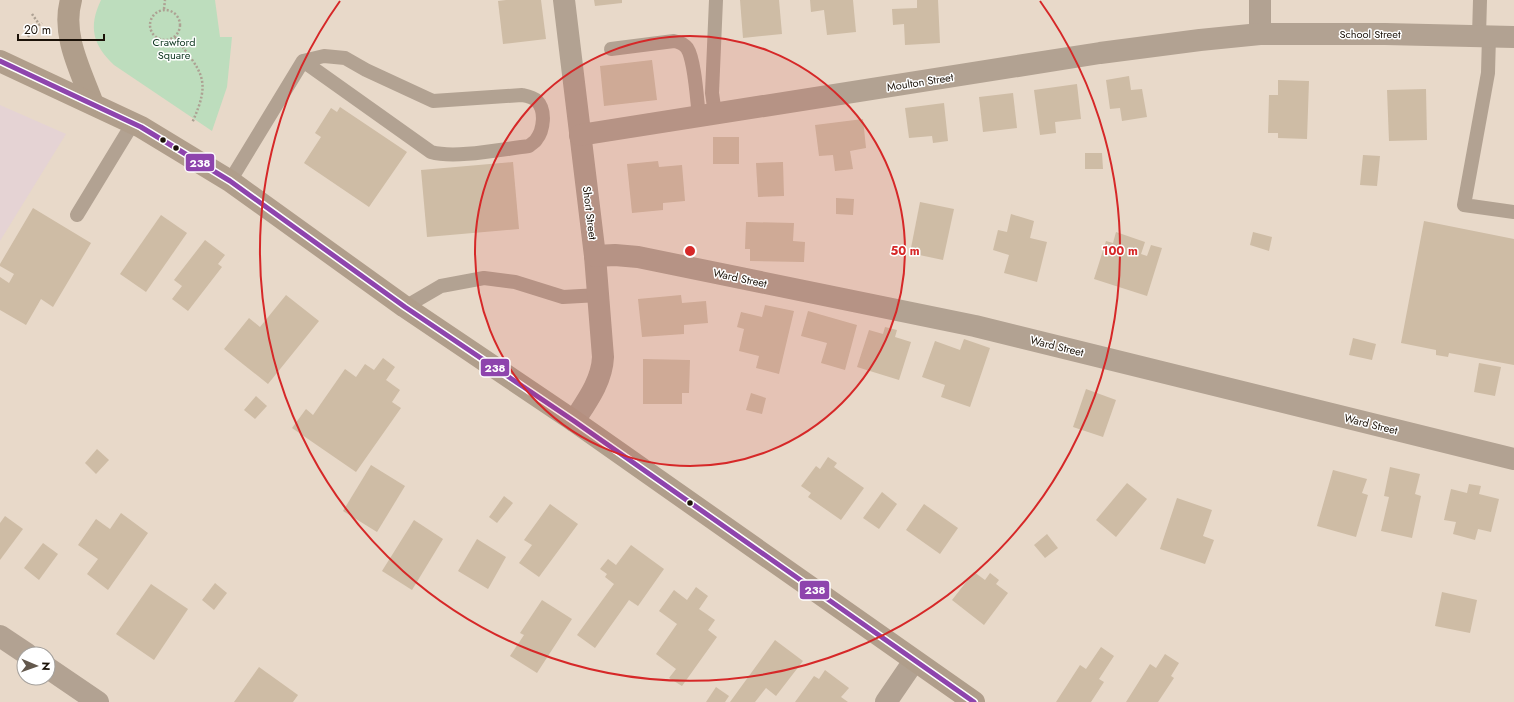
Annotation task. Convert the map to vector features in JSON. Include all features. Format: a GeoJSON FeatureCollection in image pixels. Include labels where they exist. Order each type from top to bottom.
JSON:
{"type":"FeatureCollection","features":[{"type":"Feature","properties":{"kind":"main road"},"geometry":{"type":"LineString","coordinates":[[71,0],[68,20],[69,34],[93,104]]}},
{"type":"Feature","properties":{"kind":"main road"},"geometry":{"type":"LineString","coordinates":[[0,61],[133,123],[172,144],[230,181],[405,307],[574,421],[974,702]]}},
{"type":"Feature","properties":{"kind":"street","name":"Short Street"},"geometry":{"type":"LineString","coordinates":[[564,0],[595,256],[599,295],[602,364],[593,390],[574,421]]}},
{"type":"Feature","properties":{"kind":"street"},"geometry":{"type":"LineString","coordinates":[[1260,0],[1260,34]]}},
{"type":"Feature","properties":{"kind":"street","name":"Moulton Street"},"geometry":{"type":"LineString","coordinates":[[580,135],[1100,53],[1260,34]]}},
{"type":"Feature","properties":{"kind":"street","name":"School Street"},"geometry":{"type":"LineString","coordinates":[[1260,34],[1385,34],[1514,37]]}},
{"type":"Feature","properties":{"kind":"street","name":"Ward Street"},"geometry":{"type":"LineString","coordinates":[[595,256],[615,255],[638,257],[949,320],[1514,459]]}},
{"type":"Feature","properties":{"kind":"street"},"geometry":{"type":"LineString","coordinates":[[0,636],[16,647]]}},
{"type":"Feature","properties":{"kind":"street"},"geometry":{"type":"LineString","coordinates":[[886,702],[914,661]]}},
{"type":"Feature","properties":{"kind":"street"},"geometry":{"type":"LineString","coordinates":[[56,673],[98,702]]}},
{"type":"Feature","properties":{"kind":"lane"},"geometry":{"type":"LineString","coordinates":[[707,115],[712,93],[716,0]]}},
{"type":"Feature","properties":{"kind":"lane"},"geometry":{"type":"LineString","coordinates":[[1480,0],[1488,73],[1464,205],[1514,212]]}},
{"type":"Feature","properties":{"kind":"lane"},"geometry":{"type":"LineString","coordinates":[[611,49],[674,41],[686,47],[692,59],[707,115]]}},
{"type":"Feature","properties":{"kind":"lane"},"geometry":{"type":"LineString","coordinates":[[230,181],[303,61],[324,56],[345,58],[366,70],[433,102],[522,95],[531,97],[537,101],[542,114],[540,133],[536,141],[529,146],[445,155],[431,152],[303,61]]}},
{"type":"Feature","properties":{"kind":"lane"},"geometry":{"type":"LineString","coordinates":[[77,215],[133,123]]}},
{"type":"Feature","properties":{"kind":"lane"},"geometry":{"type":"LineString","coordinates":[[405,307],[441,286],[484,278],[515,282],[563,297],[599,295]]}},
{"type":"Feature","properties":{"kind":"path"},"geometry":{"type":"LineString","coordinates":[[164,9],[165,0]]}},
{"type":"Feature","properties":{"kind":"path"},"geometry":{"type":"LineString","coordinates":[[164,9],[174,11],[180,19],[181,29],[175,37],[161,40],[153,34],[150,25],[152,16],[164,9]]}},
{"type":"Feature","properties":{"kind":"path"},"geometry":{"type":"LineString","coordinates":[[32,14],[39,24]]}},
{"type":"Feature","properties":{"kind":"path"},"geometry":{"type":"LineString","coordinates":[[28,37],[34,28],[39,24],[47,22]]}},
{"type":"Feature","properties":{"kind":"path"},"geometry":{"type":"LineString","coordinates":[[175,37],[198,69],[203,82],[202,97],[192,123]]}},
{"type":"Feature","properties":{"kind":"shaded area"},"geometry":{"type":"Polygon","coordinates":[[[0,105],[66,134],[0,241],[0,105]]]}},
{"type":"Feature","properties":{"kind":"green space","name":"Crawford Square"},"geometry":{"type":"Polygon","coordinates":[[[101,0],[215,0],[220,37],[232,37],[227,87],[212,131],[114,65],[107,58],[97,43],[94,27],[97,10],[101,0]]]}},
{"type":"Feature","properties":{"kind":"building"},"geometry":{"type":"Polygon","coordinates":[[[541,0],[546,39],[503,44],[498,1],[541,0]]]}},
{"type":"Feature","properties":{"kind":"building"},"geometry":{"type":"Polygon","coordinates":[[[594,0],[622,0],[622,3],[595,6],[594,0]]]}},
{"type":"Feature","properties":{"kind":"building"},"geometry":{"type":"Polygon","coordinates":[[[740,0],[779,0],[782,34],[743,38],[740,0]]]}},
{"type":"Feature","properties":{"kind":"building"},"geometry":{"type":"Polygon","coordinates":[[[810,0],[853,0],[856,32],[827,35],[824,10],[811,12],[810,0]]]}},
{"type":"Feature","properties":{"kind":"building"},"geometry":{"type":"Polygon","coordinates":[[[917,0],[938,0],[940,43],[905,45],[904,24],[893,25],[892,9],[917,8],[917,0]]]}},
{"type":"Feature","properties":{"kind":"building"},"geometry":{"type":"Polygon","coordinates":[[[652,60],[657,100],[604,106],[600,66],[652,60]]]}},
{"type":"Feature","properties":{"kind":"building"},"geometry":{"type":"Polygon","coordinates":[[[1129,76],[1131,90],[1142,89],[1147,117],[1122,121],[1120,108],[1110,109],[1106,80],[1129,76]]]}},
{"type":"Feature","properties":{"kind":"building"},"geometry":{"type":"Polygon","coordinates":[[[1278,80],[1309,81],[1307,139],[1278,138],[1278,133],[1268,133],[1269,95],[1278,95],[1278,80]]]}},
{"type":"Feature","properties":{"kind":"building"},"geometry":{"type":"Polygon","coordinates":[[[1077,84],[1081,119],[1055,122],[1056,133],[1040,135],[1034,90],[1077,84]]]}},
{"type":"Feature","properties":{"kind":"building"},"geometry":{"type":"Polygon","coordinates":[[[1426,89],[1427,140],[1389,141],[1387,90],[1426,89]]]}},
{"type":"Feature","properties":{"kind":"building"},"geometry":{"type":"Polygon","coordinates":[[[1013,93],[1017,128],[983,132],[979,97],[1013,93]]]}},
{"type":"Feature","properties":{"kind":"building"},"geometry":{"type":"Polygon","coordinates":[[[944,103],[948,141],[933,143],[932,136],[909,138],[905,108],[944,103]]]}},
{"type":"Feature","properties":{"kind":"building"},"geometry":{"type":"Polygon","coordinates":[[[340,107],[407,152],[369,207],[304,163],[321,137],[315,133],[331,108],[337,112],[340,107]]]}},
{"type":"Feature","properties":{"kind":"building"},"geometry":{"type":"Polygon","coordinates":[[[863,119],[866,148],[850,151],[853,169],[835,171],[833,155],[819,156],[815,125],[863,119]]]}},
{"type":"Feature","properties":{"kind":"building"},"geometry":{"type":"Polygon","coordinates":[[[713,137],[739,137],[739,164],[713,164],[713,137]]]}},
{"type":"Feature","properties":{"kind":"building"},"geometry":{"type":"Polygon","coordinates":[[[1085,153],[1102,153],[1103,169],[1085,169],[1085,153]]]}},
{"type":"Feature","properties":{"kind":"building"},"geometry":{"type":"Polygon","coordinates":[[[1363,155],[1380,156],[1377,186],[1360,185],[1363,155]]]}},
{"type":"Feature","properties":{"kind":"building"},"geometry":{"type":"Polygon","coordinates":[[[658,161],[659,167],[682,165],[685,201],[663,203],[663,210],[632,213],[627,164],[658,161]]]}},
{"type":"Feature","properties":{"kind":"building"},"geometry":{"type":"Polygon","coordinates":[[[513,162],[519,229],[427,237],[421,170],[513,162]]]}},
{"type":"Feature","properties":{"kind":"building"},"geometry":{"type":"Polygon","coordinates":[[[783,162],[784,196],[758,197],[756,163],[783,162]]]}},
{"type":"Feature","properties":{"kind":"building"},"geometry":{"type":"Polygon","coordinates":[[[836,198],[854,199],[853,215],[836,214],[836,198]]]}},
{"type":"Feature","properties":{"kind":"building"},"geometry":{"type":"Polygon","coordinates":[[[920,202],[954,209],[943,260],[910,253],[920,202]]]}},
{"type":"Feature","properties":{"kind":"building"},"geometry":{"type":"Polygon","coordinates":[[[33,208],[91,243],[53,307],[41,299],[26,325],[0,310],[0,277],[9,283],[14,274],[0,266],[0,264],[33,208]]]}},
{"type":"Feature","properties":{"kind":"building"},"geometry":{"type":"Polygon","coordinates":[[[1011,214],[1034,221],[1030,238],[1047,242],[1037,282],[1004,273],[1009,255],[993,250],[998,230],[1007,232],[1011,214]]]}},
{"type":"Feature","properties":{"kind":"building"},"geometry":{"type":"Polygon","coordinates":[[[161,215],[187,233],[146,292],[120,274],[161,215]]]}},
{"type":"Feature","properties":{"kind":"building"},"geometry":{"type":"Polygon","coordinates":[[[1424,221],[1514,239],[1514,365],[1449,353],[1448,357],[1436,355],[1436,350],[1401,343],[1424,221]]]}},
{"type":"Feature","properties":{"kind":"building"},"geometry":{"type":"Polygon","coordinates":[[[746,222],[794,223],[793,241],[805,242],[804,262],[750,261],[750,249],[745,249],[746,222]]]}},
{"type":"Feature","properties":{"kind":"building"},"geometry":{"type":"Polygon","coordinates":[[[1116,232],[1145,242],[1141,254],[1147,256],[1151,245],[1162,248],[1147,296],[1094,279],[1106,241],[1113,243],[1116,232]]]}},
{"type":"Feature","properties":{"kind":"building"},"geometry":{"type":"Polygon","coordinates":[[[1253,232],[1272,237],[1269,251],[1250,245],[1253,232]]]}},
{"type":"Feature","properties":{"kind":"building"},"geometry":{"type":"Polygon","coordinates":[[[205,240],[225,255],[218,264],[222,267],[188,311],[172,299],[182,286],[174,280],[205,240]]]}},
{"type":"Feature","properties":{"kind":"building"},"geometry":{"type":"Polygon","coordinates":[[[286,295],[319,321],[268,384],[224,349],[249,318],[260,327],[286,295]]]}},
{"type":"Feature","properties":{"kind":"building"},"geometry":{"type":"Polygon","coordinates":[[[681,295],[682,303],[706,301],[708,323],[684,325],[684,334],[642,337],[638,299],[681,295]]]}},
{"type":"Feature","properties":{"kind":"building"},"geometry":{"type":"Polygon","coordinates":[[[765,305],[794,311],[779,374],[756,368],[759,356],[739,351],[744,329],[737,327],[741,312],[762,317],[765,305]]]}},
{"type":"Feature","properties":{"kind":"building"},"geometry":{"type":"Polygon","coordinates":[[[808,311],[857,325],[845,370],[821,363],[827,343],[801,336],[808,311]]]}},
{"type":"Feature","properties":{"kind":"building"},"geometry":{"type":"Polygon","coordinates":[[[885,327],[897,330],[895,337],[911,342],[899,380],[857,367],[869,330],[883,334],[885,327]]]}},
{"type":"Feature","properties":{"kind":"building"},"geometry":{"type":"Polygon","coordinates":[[[1353,338],[1376,344],[1372,360],[1349,355],[1353,338]]]}},
{"type":"Feature","properties":{"kind":"building"},"geometry":{"type":"Polygon","coordinates":[[[964,339],[990,348],[970,407],[941,397],[945,385],[922,377],[935,341],[960,350],[964,339]]]}},
{"type":"Feature","properties":{"kind":"building"},"geometry":{"type":"Polygon","coordinates":[[[383,358],[395,367],[386,380],[400,390],[392,402],[401,408],[356,472],[292,428],[306,409],[313,415],[345,369],[356,377],[365,364],[374,370],[383,358]]]}},
{"type":"Feature","properties":{"kind":"building"},"geometry":{"type":"Polygon","coordinates":[[[643,359],[690,360],[689,393],[682,393],[682,404],[643,404],[643,359]]]}},
{"type":"Feature","properties":{"kind":"building"},"geometry":{"type":"Polygon","coordinates":[[[1479,363],[1501,367],[1495,396],[1474,392],[1479,363]]]}},
{"type":"Feature","properties":{"kind":"building"},"geometry":{"type":"Polygon","coordinates":[[[1086,389],[1116,400],[1103,437],[1073,427],[1086,389]]]}},
{"type":"Feature","properties":{"kind":"building"},"geometry":{"type":"Polygon","coordinates":[[[751,393],[766,398],[762,414],[746,410],[751,393]]]}},
{"type":"Feature","properties":{"kind":"building"},"geometry":{"type":"Polygon","coordinates":[[[256,396],[267,406],[255,419],[244,410],[256,396]]]}},
{"type":"Feature","properties":{"kind":"building"},"geometry":{"type":"Polygon","coordinates":[[[97,449],[109,460],[96,474],[85,463],[97,449]]]}},
{"type":"Feature","properties":{"kind":"building"},"geometry":{"type":"Polygon","coordinates":[[[828,457],[837,463],[834,467],[864,488],[841,520],[808,497],[811,493],[801,486],[816,466],[820,469],[828,457]]]}},
{"type":"Feature","properties":{"kind":"building"},"geometry":{"type":"Polygon","coordinates":[[[371,465],[405,486],[377,532],[343,511],[371,465]]]}},
{"type":"Feature","properties":{"kind":"building"},"geometry":{"type":"Polygon","coordinates":[[[1390,467],[1420,474],[1415,494],[1421,496],[1412,538],[1381,531],[1389,497],[1384,496],[1390,467]]]}},
{"type":"Feature","properties":{"kind":"building"},"geometry":{"type":"Polygon","coordinates":[[[1333,470],[1367,479],[1362,493],[1368,495],[1356,537],[1317,526],[1333,470]]]}},
{"type":"Feature","properties":{"kind":"building"},"geometry":{"type":"Polygon","coordinates":[[[1127,483],[1147,499],[1116,537],[1096,520],[1127,483]]]}},
{"type":"Feature","properties":{"kind":"building"},"geometry":{"type":"Polygon","coordinates":[[[1469,484],[1481,486],[1479,494],[1499,499],[1491,532],[1478,529],[1475,540],[1453,534],[1456,522],[1444,520],[1451,489],[1467,493],[1469,484]]]}},
{"type":"Feature","properties":{"kind":"building"},"geometry":{"type":"Polygon","coordinates":[[[882,492],[897,504],[879,529],[863,518],[882,492]]]}},
{"type":"Feature","properties":{"kind":"building"},"geometry":{"type":"Polygon","coordinates":[[[504,496],[513,503],[497,523],[489,517],[504,496]]]}},
{"type":"Feature","properties":{"kind":"building"},"geometry":{"type":"Polygon","coordinates":[[[1177,498],[1212,510],[1203,536],[1214,540],[1205,564],[1160,549],[1177,498]]]}},
{"type":"Feature","properties":{"kind":"building"},"geometry":{"type":"Polygon","coordinates":[[[550,504],[578,524],[539,577],[519,563],[532,545],[524,540],[550,504]]]}},
{"type":"Feature","properties":{"kind":"building"},"geometry":{"type":"Polygon","coordinates":[[[924,504],[958,528],[940,554],[906,530],[924,504]]]}},
{"type":"Feature","properties":{"kind":"building"},"geometry":{"type":"Polygon","coordinates":[[[121,513],[148,533],[108,590],[87,574],[98,559],[78,545],[96,519],[110,529],[121,513]]]}},
{"type":"Feature","properties":{"kind":"building"},"geometry":{"type":"Polygon","coordinates":[[[5,516],[23,529],[0,560],[0,523],[5,516]]]}},
{"type":"Feature","properties":{"kind":"building"},"geometry":{"type":"Polygon","coordinates":[[[414,520],[443,539],[412,590],[382,571],[414,520]]]}},
{"type":"Feature","properties":{"kind":"building"},"geometry":{"type":"Polygon","coordinates":[[[1047,534],[1058,548],[1045,558],[1034,545],[1047,534]]]}},
{"type":"Feature","properties":{"kind":"building"},"geometry":{"type":"Polygon","coordinates":[[[477,539],[506,557],[488,589],[458,571],[477,539]]]}},
{"type":"Feature","properties":{"kind":"building"},"geometry":{"type":"Polygon","coordinates":[[[43,543],[58,554],[39,580],[24,568],[43,543]]]}},
{"type":"Feature","properties":{"kind":"building"},"geometry":{"type":"Polygon","coordinates":[[[631,545],[664,569],[638,606],[629,600],[595,648],[577,635],[614,584],[605,577],[607,574],[600,569],[608,559],[616,565],[631,545]]]}},
{"type":"Feature","properties":{"kind":"building"},"geometry":{"type":"Polygon","coordinates":[[[974,572],[985,580],[990,573],[999,580],[996,584],[1008,593],[984,625],[952,600],[974,572]]]}},
{"type":"Feature","properties":{"kind":"building"},"geometry":{"type":"Polygon","coordinates":[[[215,583],[227,593],[214,610],[202,600],[215,583]]]}},
{"type":"Feature","properties":{"kind":"building"},"geometry":{"type":"Polygon","coordinates":[[[151,584],[188,609],[154,660],[116,634],[151,584]]]}},
{"type":"Feature","properties":{"kind":"building"},"geometry":{"type":"Polygon","coordinates":[[[696,587],[708,596],[699,609],[715,620],[708,630],[717,637],[682,686],[669,678],[676,669],[656,654],[677,624],[659,611],[674,590],[687,600],[696,587]]]}},
{"type":"Feature","properties":{"kind":"building"},"geometry":{"type":"Polygon","coordinates":[[[1442,592],[1477,600],[1470,633],[1435,626],[1442,592]]]}},
{"type":"Feature","properties":{"kind":"building"},"geometry":{"type":"Polygon","coordinates":[[[542,600],[572,619],[537,673],[510,656],[524,635],[520,633],[542,600]]]}},
{"type":"Feature","properties":{"kind":"building"},"geometry":{"type":"Polygon","coordinates":[[[775,640],[803,661],[776,696],[766,688],[755,702],[730,702],[775,640]]]}},
{"type":"Feature","properties":{"kind":"building"},"geometry":{"type":"Polygon","coordinates":[[[1101,647],[1114,656],[1099,679],[1104,682],[1091,702],[1056,702],[1080,665],[1086,669],[1101,647]]]}},
{"type":"Feature","properties":{"kind":"building"},"geometry":{"type":"Polygon","coordinates":[[[1165,654],[1179,663],[1171,676],[1174,678],[1158,702],[1126,702],[1150,664],[1156,668],[1165,654]]]}},
{"type":"Feature","properties":{"kind":"building"},"geometry":{"type":"Polygon","coordinates":[[[259,667],[298,695],[293,702],[234,702],[259,667]]]}},
{"type":"Feature","properties":{"kind":"building"},"geometry":{"type":"Polygon","coordinates":[[[825,670],[849,688],[841,697],[848,702],[795,702],[814,676],[819,679],[825,670]]]}},
{"type":"Feature","properties":{"kind":"building"},"geometry":{"type":"Polygon","coordinates":[[[716,687],[729,696],[725,702],[706,702],[716,687]]]}},
{"type":"Feature","properties":{"kind":"transit line","name":"238"},"geometry":{"type":"LineString","coordinates":[[0,61],[141,127],[230,181],[405,307],[574,421],[974,702]]}}]}
